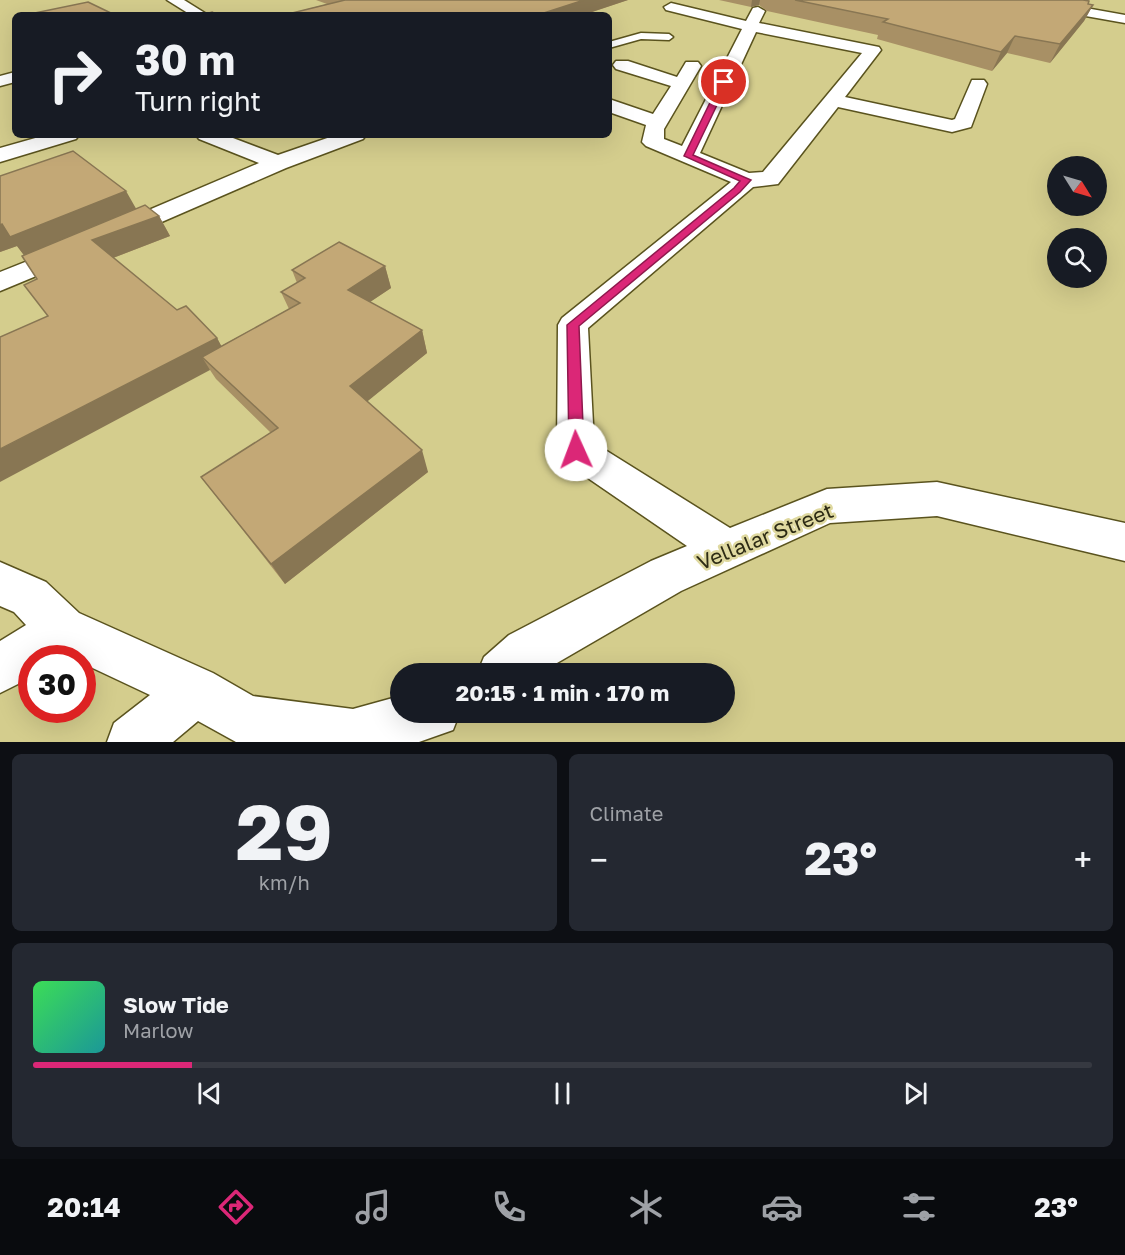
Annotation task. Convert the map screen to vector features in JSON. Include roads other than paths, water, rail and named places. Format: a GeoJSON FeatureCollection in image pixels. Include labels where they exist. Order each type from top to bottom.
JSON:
{"type":"FeatureCollection","features":[{"type":"Feature","properties":{"kind":"street"},"geometry":{"type":"LineString","coordinates":[[174,0],[196,12]]}},
{"type":"Feature","properties":{"kind":"street"},"geometry":{"type":"LineString","coordinates":[[1018,0],[1125,19]]}},
{"type":"Feature","properties":{"kind":"street"},"geometry":{"type":"LineString","coordinates":[[671,7],[721,18],[755,19],[873,50],[770,179],[746,180],[653,142],[654,129],[692,66]]}},
{"type":"Feature","properties":{"kind":"street"},"geometry":{"type":"LineString","coordinates":[[688,156],[755,19]]}},
{"type":"Feature","properties":{"kind":"street"},"geometry":{"type":"LineString","coordinates":[[622,65],[681,84]]}},
{"type":"Feature","properties":{"kind":"street"},"geometry":{"type":"LineString","coordinates":[[832,100],[952,126],[964,123],[978,84]]}},
{"type":"Feature","properties":{"kind":"street"},"geometry":{"type":"LineString","coordinates":[[612,106],[658,123]]}},
{"type":"Feature","properties":{"kind":"street"},"geometry":{"type":"LineString","coordinates":[[0,155],[59,138]]}},
{"type":"Feature","properties":{"kind":"street"},"geometry":{"type":"LineString","coordinates":[[214,138],[278,163]]}},
{"type":"Feature","properties":{"kind":"street"},"geometry":{"type":"LineString","coordinates":[[0,282],[278,163],[348,138]]}},
{"type":"Feature","properties":{"kind":"street"},"geometry":{"type":"LineString","coordinates":[[727,550],[576,450],[573,325],[737,190],[746,180]]}},
{"type":"Feature","properties":{"kind":"street","name":"Vellalar Street"},"geometry":{"type":"LineString","coordinates":[[514,663],[526,652],[666,576],[827,506],[938,499],[1125,542]]}},
{"type":"Feature","properties":{"kind":"street"},"geometry":{"type":"LineString","coordinates":[[0,583],[30,597],[63,629],[195,691],[247,721],[353,735],[396,723]]}},
{"type":"Feature","properties":{"kind":"street"},"geometry":{"type":"LineString","coordinates":[[0,669],[63,629]]}},
{"type":"Feature","properties":{"kind":"street"},"geometry":{"type":"LineString","coordinates":[[133,742],[195,691]]}},
{"type":"Feature","properties":{"kind":"lane"},"geometry":{"type":"LineString","coordinates":[[612,44],[641,36],[669,38]]}}]}
